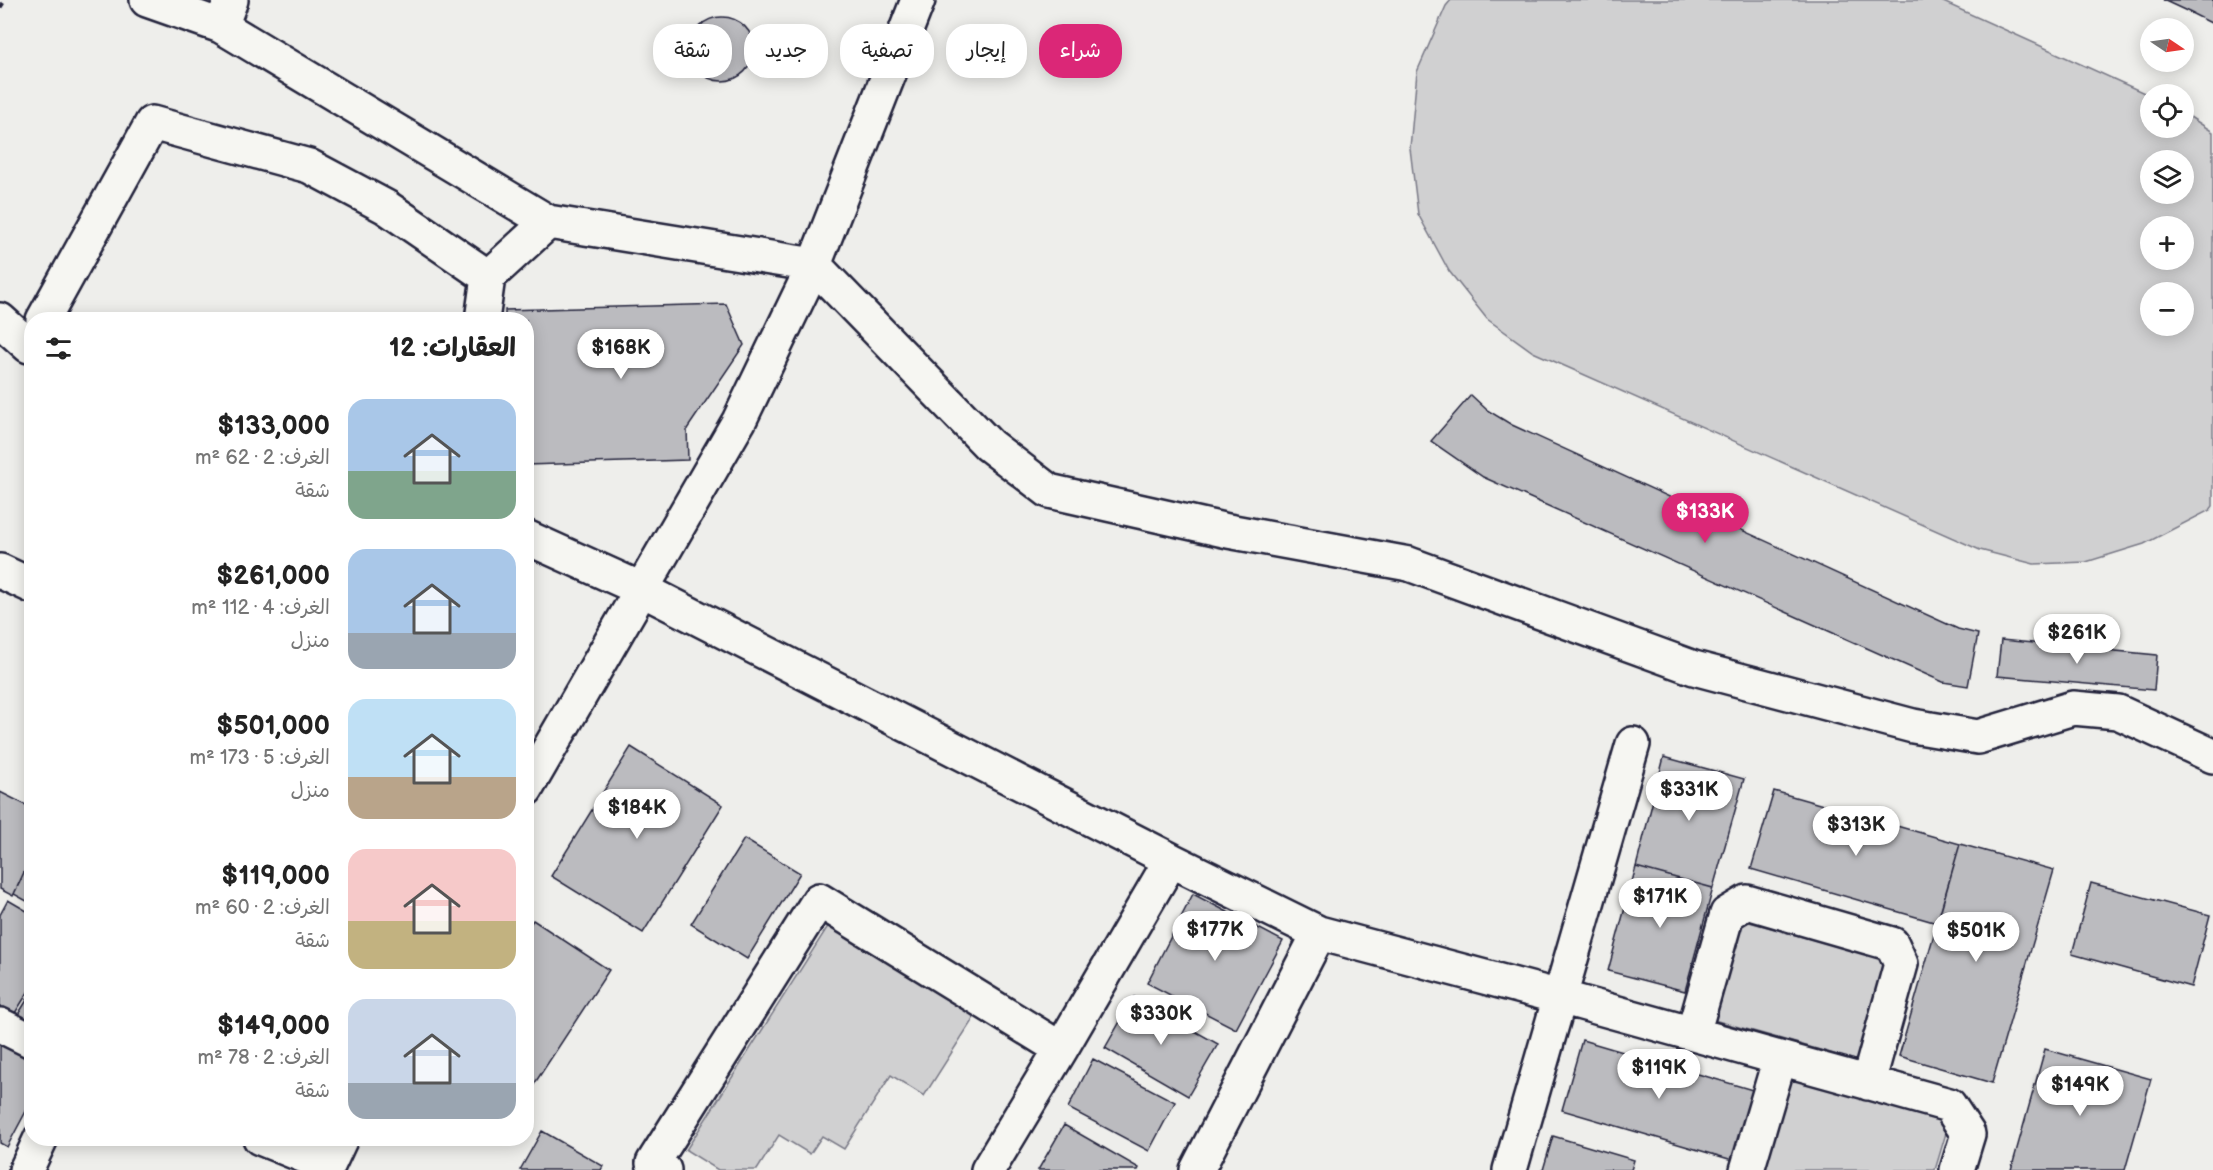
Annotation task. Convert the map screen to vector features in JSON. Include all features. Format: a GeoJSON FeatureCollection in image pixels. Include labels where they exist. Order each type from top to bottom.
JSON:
{"type":"FeatureCollection","features":[{"type":"Feature","properties":{"kind":"street"},"geometry":{"type":"LineString","coordinates":[[147,0],[226,13],[548,222],[814,265],[988,445],[1049,490],[1228,531],[1409,564],[1694,668],[1913,726],[1978,737],[2073,708],[2118,712],[2213,756]]}},
{"type":"Feature","properties":{"kind":"street"},"geometry":{"type":"LineString","coordinates":[[534,775],[739,421],[814,265],[918,0]]}},
{"type":"Feature","properties":{"kind":"street"},"geometry":{"type":"LineString","coordinates":[[47,312],[152,123],[309,166],[386,207],[488,277]]}},
{"type":"Feature","properties":{"kind":"street"},"geometry":{"type":"LineString","coordinates":[[483,312],[488,277],[548,222]]}},
{"type":"Feature","properties":{"kind":"street"},"geometry":{"type":"LineString","coordinates":[[0,320],[24,342]]}},
{"type":"Feature","properties":{"kind":"street"},"geometry":{"type":"LineString","coordinates":[[534,541],[641,589],[1171,860],[1319,933],[1949,1105],[1968,1134],[1957,1170]]}},
{"type":"Feature","properties":{"kind":"street"},"geometry":{"type":"LineString","coordinates":[[0,571],[24,582]]}},
{"type":"Feature","properties":{"kind":"street"},"geometry":{"type":"LineString","coordinates":[[1510,1170],[1633,744]]}},
{"type":"Feature","properties":{"kind":"street"},"geometry":{"type":"LineString","coordinates":[[988,1170],[1171,860]]}},
{"type":"Feature","properties":{"kind":"street"},"geometry":{"type":"LineString","coordinates":[[664,1170],[653,1163],[819,900],[1061,1049]]}},
{"type":"Feature","properties":{"kind":"street"},"geometry":{"type":"LineString","coordinates":[[1693,1034],[1727,914],[1747,902],[1892,944],[1901,964],[1868,1083]]}},
{"type":"Feature","properties":{"kind":"street"},"geometry":{"type":"LineString","coordinates":[[1197,1170],[1319,933]]}},
{"type":"Feature","properties":{"kind":"street"},"geometry":{"type":"LineString","coordinates":[[0,1025],[24,1037]]}},
{"type":"Feature","properties":{"kind":"street"},"geometry":{"type":"LineString","coordinates":[[1748,1170],[1780,1058]]}},
{"type":"Feature","properties":{"kind":"street"},"geometry":{"type":"LineString","coordinates":[[26,1170],[37,1146]]}},
{"type":"Feature","properties":{"kind":"street"},"geometry":{"type":"LineString","coordinates":[[275,1146],[313,1167],[333,1146]]}},
{"type":"Feature","properties":{"kind":"path"},"geometry":{"type":"LineString","coordinates":[[0,8],[5,0]]}},
{"type":"Feature","properties":{"kind":"shaded area"},"geometry":{"type":"Polygon","coordinates":[[[1451,0],[1939,0],[2140,91],[2140,138],[2194,138],[2194,120],[2213,132],[2213,506],[2210,510],[2144,544],[2086,562],[2034,564],[1980,550],[1533,352],[1487,319],[1449,271],[1418,214],[1410,148],[1417,72],[1446,6],[1451,0]]]}},
{"type":"Feature","properties":{"kind":"shaded area"},"geometry":{"type":"Polygon","coordinates":[[[1742,920],[1886,960],[1859,1061],[1714,1020],[1742,920]]]}},
{"type":"Feature","properties":{"kind":"shaded area"},"geometry":{"type":"Polygon","coordinates":[[[830,923],[975,1016],[924,1096],[891,1075],[844,1149],[822,1136],[810,1154],[779,1135],[757,1170],[718,1170],[686,1150],[830,923]]]}},
{"type":"Feature","properties":{"kind":"shaded area"},"geometry":{"type":"Polygon","coordinates":[[[1788,1076],[1949,1123],[1935,1170],[1761,1170],[1788,1076]]]}},
{"type":"Feature","properties":{"kind":"building"},"geometry":{"type":"Polygon","coordinates":[[[2163,0],[2213,0],[2213,24],[2189,12],[2163,0]]]}},
{"type":"Feature","properties":{"kind":"building"},"geometry":{"type":"Polygon","coordinates":[[[722,17],[740,23],[744,27],[744,71],[740,75],[728,80],[710,78],[732,78],[732,24],[703,24],[722,17]]]}},
{"type":"Feature","properties":{"kind":"building"},"geometry":{"type":"Polygon","coordinates":[[[726,304],[744,345],[687,429],[688,460],[534,465],[534,312],[505,312],[505,310],[726,304]]]}},
{"type":"Feature","properties":{"kind":"building"},"geometry":{"type":"Polygon","coordinates":[[[1471,395],[1487,410],[1512,425],[1958,629],[1978,634],[1968,686],[1943,682],[1483,477],[1431,441],[1471,395]]]}},
{"type":"Feature","properties":{"kind":"building"},"geometry":{"type":"Polygon","coordinates":[[[2001,640],[2157,655],[2154,690],[1997,676],[2001,640]]]}},
{"type":"Feature","properties":{"kind":"building"},"geometry":{"type":"Polygon","coordinates":[[[631,747],[723,805],[643,933],[551,876],[631,747]]]}},
{"type":"Feature","properties":{"kind":"building"},"geometry":{"type":"Polygon","coordinates":[[[1664,757],[1744,779],[1713,888],[1636,867],[1664,757]]]}},
{"type":"Feature","properties":{"kind":"building"},"geometry":{"type":"Polygon","coordinates":[[[1774,791],[1960,844],[1937,923],[1751,869],[1774,791]]]}},
{"type":"Feature","properties":{"kind":"building"},"geometry":{"type":"Polygon","coordinates":[[[0,792],[24,804],[24,872],[13,896],[0,889],[0,792]]]}},
{"type":"Feature","properties":{"kind":"building"},"geometry":{"type":"Polygon","coordinates":[[[744,839],[800,873],[747,959],[691,924],[744,839]]]}},
{"type":"Feature","properties":{"kind":"building"},"geometry":{"type":"Polygon","coordinates":[[[1960,844],[2054,870],[1992,1083],[1899,1056],[1960,844]]]}},
{"type":"Feature","properties":{"kind":"building"},"geometry":{"type":"Polygon","coordinates":[[[1636,867],[1713,888],[1685,991],[1608,971],[1636,867]]]}},
{"type":"Feature","properties":{"kind":"building"},"geometry":{"type":"Polygon","coordinates":[[[24,873],[24,900],[14,894],[24,873]]]}},
{"type":"Feature","properties":{"kind":"building"},"geometry":{"type":"Polygon","coordinates":[[[2091,883],[2210,915],[2191,987],[2072,954],[2091,883]]]}},
{"type":"Feature","properties":{"kind":"building"},"geometry":{"type":"Polygon","coordinates":[[[1193,894],[1283,941],[1236,1029],[1147,983],[1193,894]]]}},
{"type":"Feature","properties":{"kind":"building"},"geometry":{"type":"Polygon","coordinates":[[[8,900],[24,909],[24,999],[10,1021],[0,1016],[0,915],[8,900]]]}},
{"type":"Feature","properties":{"kind":"building"},"geometry":{"type":"Polygon","coordinates":[[[534,921],[609,970],[534,1084],[534,921]]]}},
{"type":"Feature","properties":{"kind":"building"},"geometry":{"type":"Polygon","coordinates":[[[1134,997],[1218,1044],[1188,1096],[1105,1048],[1134,997]]]}},
{"type":"Feature","properties":{"kind":"building"},"geometry":{"type":"Polygon","coordinates":[[[24,1005],[24,1027],[14,1021],[24,1005]]]}},
{"type":"Feature","properties":{"kind":"building"},"geometry":{"type":"Polygon","coordinates":[[[0,1032],[24,1046],[24,1115],[7,1147],[0,1143],[0,1032]]]}},
{"type":"Feature","properties":{"kind":"building"},"geometry":{"type":"Polygon","coordinates":[[[1582,1040],[1756,1091],[1736,1161],[1562,1110],[1582,1040]]]}},
{"type":"Feature","properties":{"kind":"building"},"geometry":{"type":"Polygon","coordinates":[[[2045,1049],[2151,1079],[2125,1170],[2011,1170],[2045,1049]]]}},
{"type":"Feature","properties":{"kind":"building"},"geometry":{"type":"Polygon","coordinates":[[[1093,1059],[1175,1102],[1149,1151],[1068,1108],[1093,1059]]]}},
{"type":"Feature","properties":{"kind":"building"},"geometry":{"type":"Polygon","coordinates":[[[1064,1125],[1139,1168],[1138,1170],[1038,1170],[1064,1125]]]}},
{"type":"Feature","properties":{"kind":"building"},"geometry":{"type":"Polygon","coordinates":[[[542,1131],[603,1166],[601,1170],[520,1170],[542,1131]]]}},
{"type":"Feature","properties":{"kind":"building"},"geometry":{"type":"Polygon","coordinates":[[[1553,1136],[1634,1160],[1631,1170],[1543,1170],[1553,1136]]]}}]}
